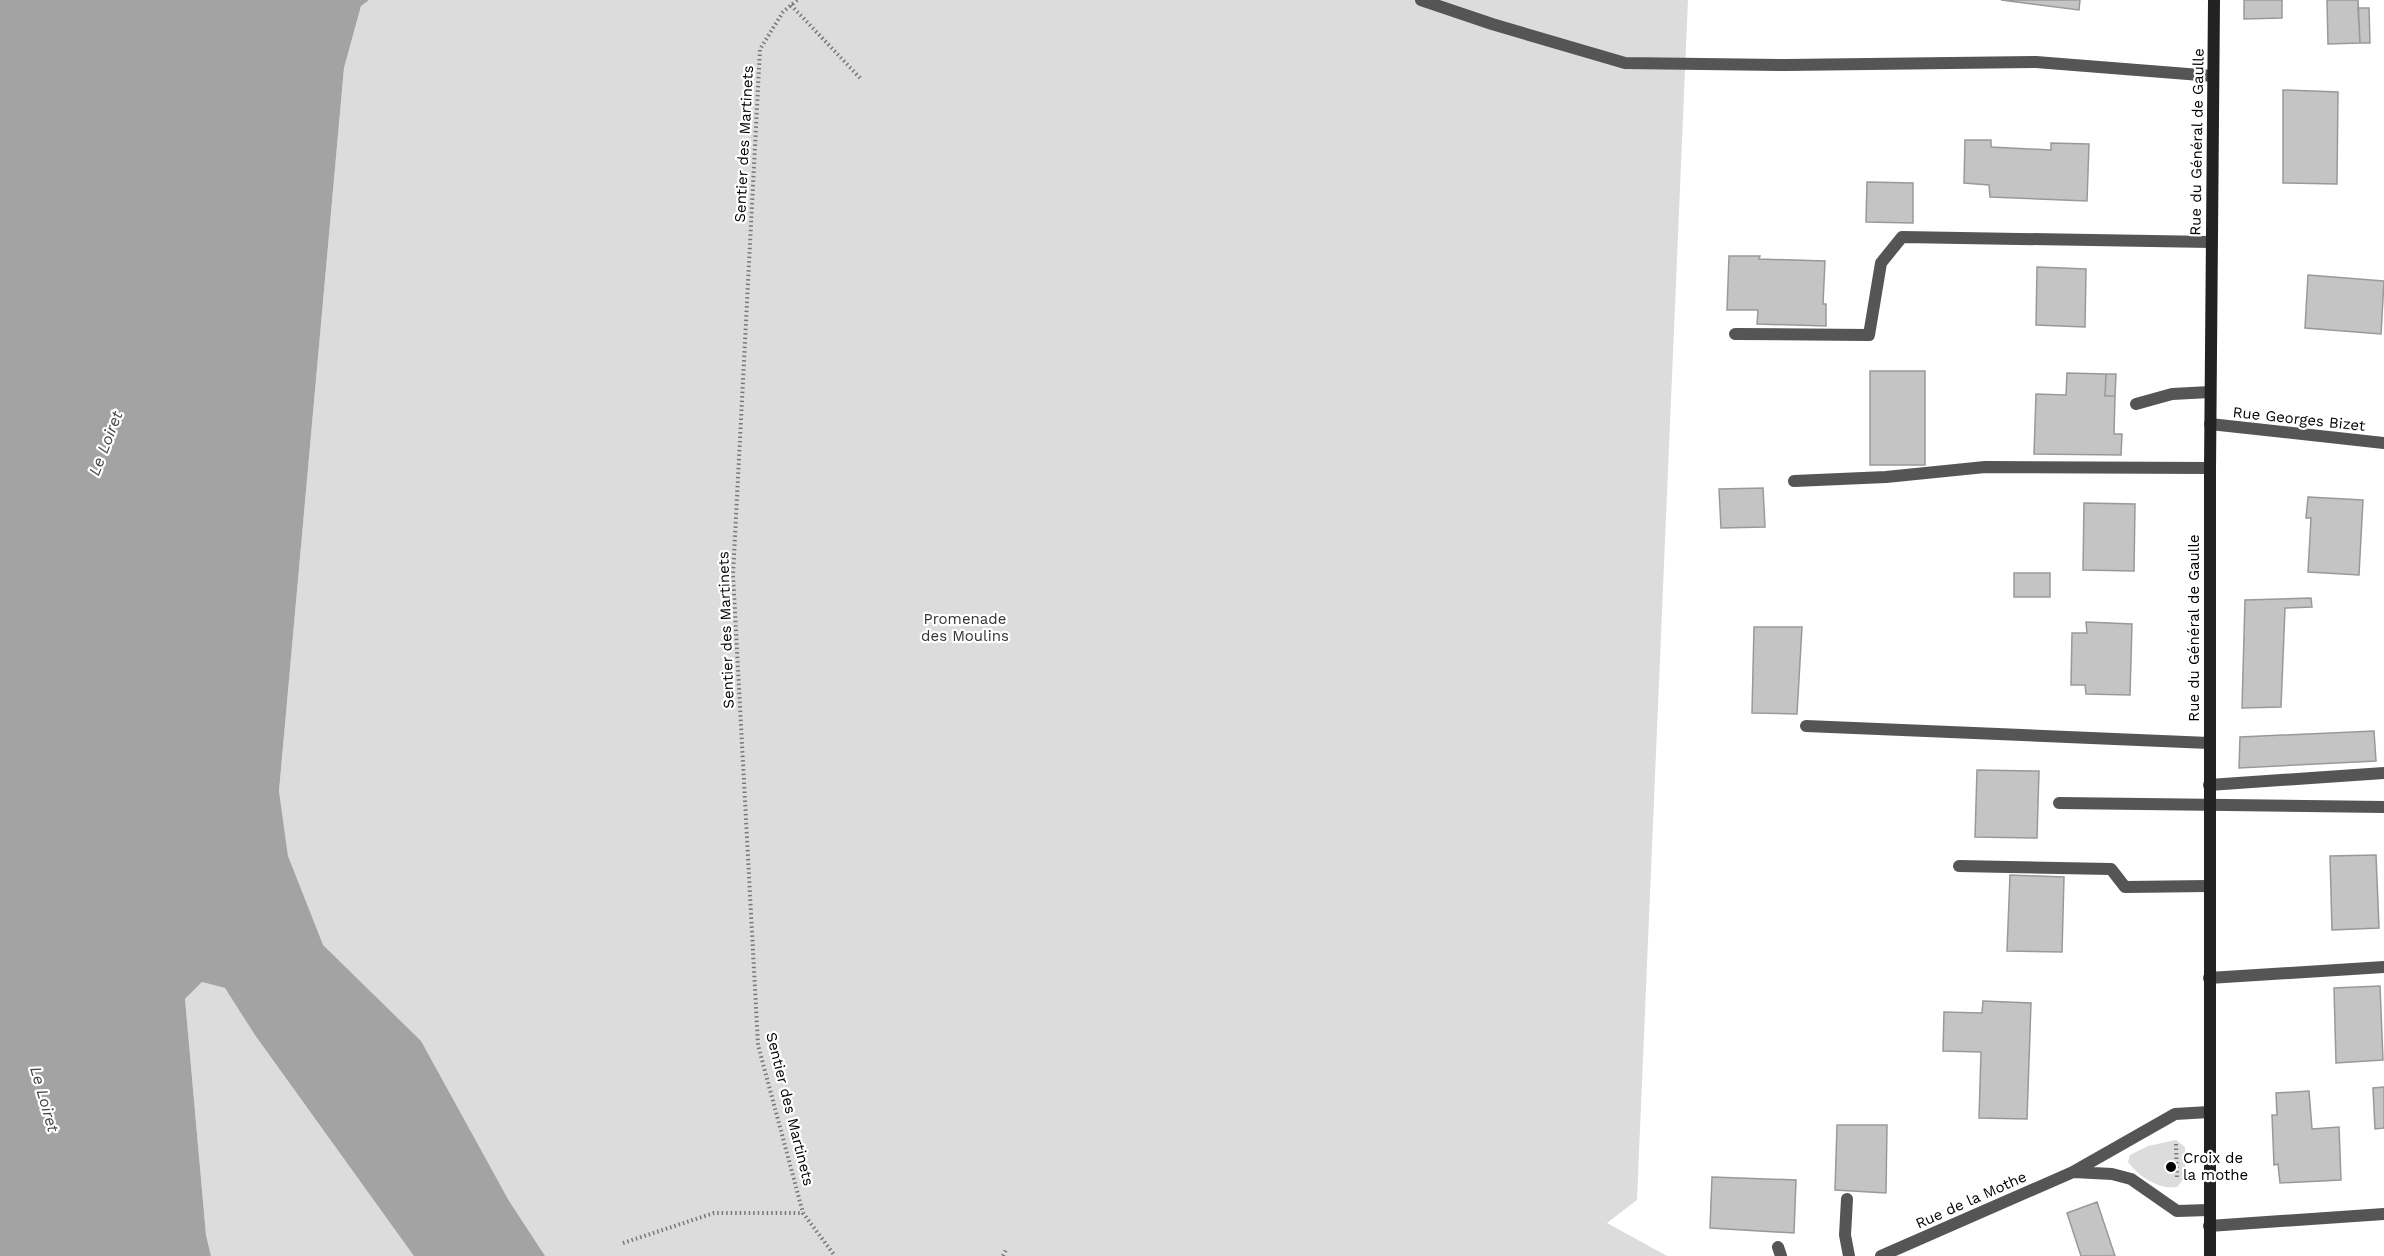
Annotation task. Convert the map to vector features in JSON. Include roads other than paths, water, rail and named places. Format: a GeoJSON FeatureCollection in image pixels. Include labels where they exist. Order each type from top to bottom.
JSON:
{"type":"FeatureCollection","features":[{"type":"Feature","properties":{"kind":"main road","name":"Rue du Général de Gaulle"},"geometry":{"type":"LineString","coordinates":[[2210,1256],[2210,423],[2214,0]]}},
{"type":"Feature","properties":{"kind":"street"},"geometry":{"type":"LineString","coordinates":[[1421,0],[1492,24],[1625,63],[1785,65],[2036,62],[2213,76]]}},
{"type":"Feature","properties":{"kind":"street"},"geometry":{"type":"LineString","coordinates":[[1736,334],[1869,335],[1881,263],[1902,237],[2211,242]]}},
{"type":"Feature","properties":{"kind":"street"},"geometry":{"type":"LineString","coordinates":[[2136,404],[2172,394],[2211,392]]}},
{"type":"Feature","properties":{"kind":"street","name":"Rue Georges Bizet"},"geometry":{"type":"LineString","coordinates":[[2210,423],[2384,443]]}},
{"type":"Feature","properties":{"kind":"street"},"geometry":{"type":"LineString","coordinates":[[1794,481],[1886,477],[1985,467],[2210,468]]}},
{"type":"Feature","properties":{"kind":"street"},"geometry":{"type":"LineString","coordinates":[[1806,726],[2209,743]]}},
{"type":"Feature","properties":{"kind":"street"},"geometry":{"type":"LineString","coordinates":[[2209,785],[2384,773]]}},
{"type":"Feature","properties":{"kind":"street"},"geometry":{"type":"LineString","coordinates":[[2059,803],[2384,807]]}},
{"type":"Feature","properties":{"kind":"street"},"geometry":{"type":"LineString","coordinates":[[1959,866],[2111,869],[2125,887],[2209,886]]}},
{"type":"Feature","properties":{"kind":"street"},"geometry":{"type":"LineString","coordinates":[[2209,978],[2384,968]]}},
{"type":"Feature","properties":{"kind":"street","name":"Rue de la Mothe"},"geometry":{"type":"LineString","coordinates":[[1881,1256],[2073,1172],[2175,1114],[2209,1112]]}},
{"type":"Feature","properties":{"kind":"street","name":"Rue de la Mothe"},"geometry":{"type":"LineString","coordinates":[[2073,1172],[2112,1174],[2131,1179],[2177,1211],[2209,1210]]}},
{"type":"Feature","properties":{"kind":"street"},"geometry":{"type":"LineString","coordinates":[[1847,1199],[1845,1234],[1849,1256]]}},
{"type":"Feature","properties":{"kind":"street"},"geometry":{"type":"LineString","coordinates":[[2209,1226],[2384,1214]]}},
{"type":"Feature","properties":{"kind":"water","name":"Le Loiret"},"geometry":{"type":"Polygon","coordinates":[[[0,0],[369,0],[361,6],[344,68],[279,791],[288,856],[323,945],[421,1041],[509,1201],[545,1256],[414,1256],[255,1035],[225,988],[202,982],[185,999],[206,1235],[211,1256],[0,1256],[0,0]]]}},
{"type":"Feature","properties":{"kind":"place","name":"Croix de la mothe"},"geometry":{"type":"Point","coordinates":[2171,1167]}},
{"type":"Feature","properties":{"kind":"park label","name":"Promenade des Moulins"},"geometry":{"type":"Point","coordinates":[965,628]}}]}
